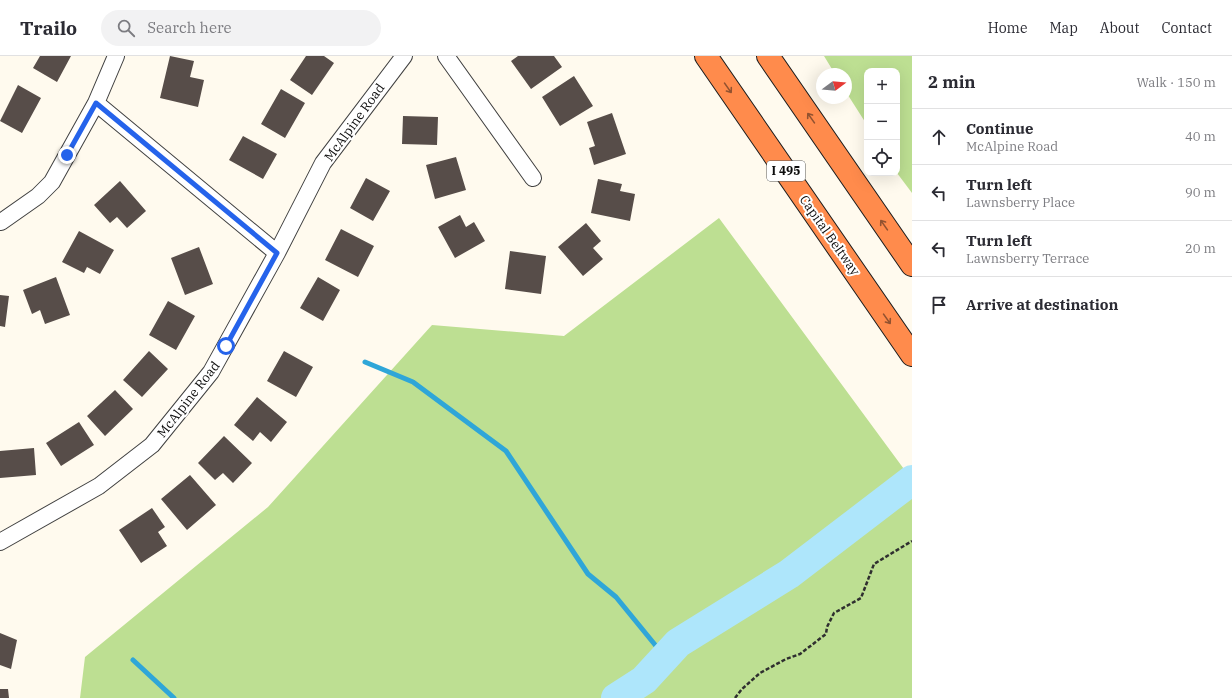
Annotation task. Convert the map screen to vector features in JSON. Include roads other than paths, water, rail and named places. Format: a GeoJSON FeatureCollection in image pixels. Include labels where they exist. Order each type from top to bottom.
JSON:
{"type":"FeatureCollection","features":[{"type":"Feature","properties":{"kind":"highway","name":"Capital Beltway"},"geometry":{"type":"LineString","coordinates":[[706,56],[912,355]]}},
{"type":"Feature","properties":{"kind":"highway"},"geometry":{"type":"LineString","coordinates":[[768,56],[909,261]]}},
{"type":"Feature","properties":{"kind":"street"},"geometry":{"type":"LineString","coordinates":[[2,222],[38,196],[52,182],[96,103],[116,56]]}},
{"type":"Feature","properties":{"kind":"street","name":"McAlpine Road"},"geometry":{"type":"LineString","coordinates":[[0,542],[99,486],[152,445],[212,372],[277,253],[323,163],[404,56]]}},
{"type":"Feature","properties":{"kind":"street"},"geometry":{"type":"LineString","coordinates":[[446,56],[533,178]]}},
{"type":"Feature","properties":{"kind":"street"},"geometry":{"type":"LineString","coordinates":[[96,103],[277,253]]}},
{"type":"Feature","properties":{"kind":"waterway"},"geometry":{"type":"LineString","coordinates":[[365,362],[413,382],[506,451],[588,574],[616,597],[665,657]]}},
{"type":"Feature","properties":{"kind":"waterway"},"geometry":{"type":"LineString","coordinates":[[616,698],[644,680],[678,643],[789,574],[912,480]]}},
{"type":"Feature","properties":{"kind":"waterway"},"geometry":{"type":"LineString","coordinates":[[133,660],[174,698]]}}]}
